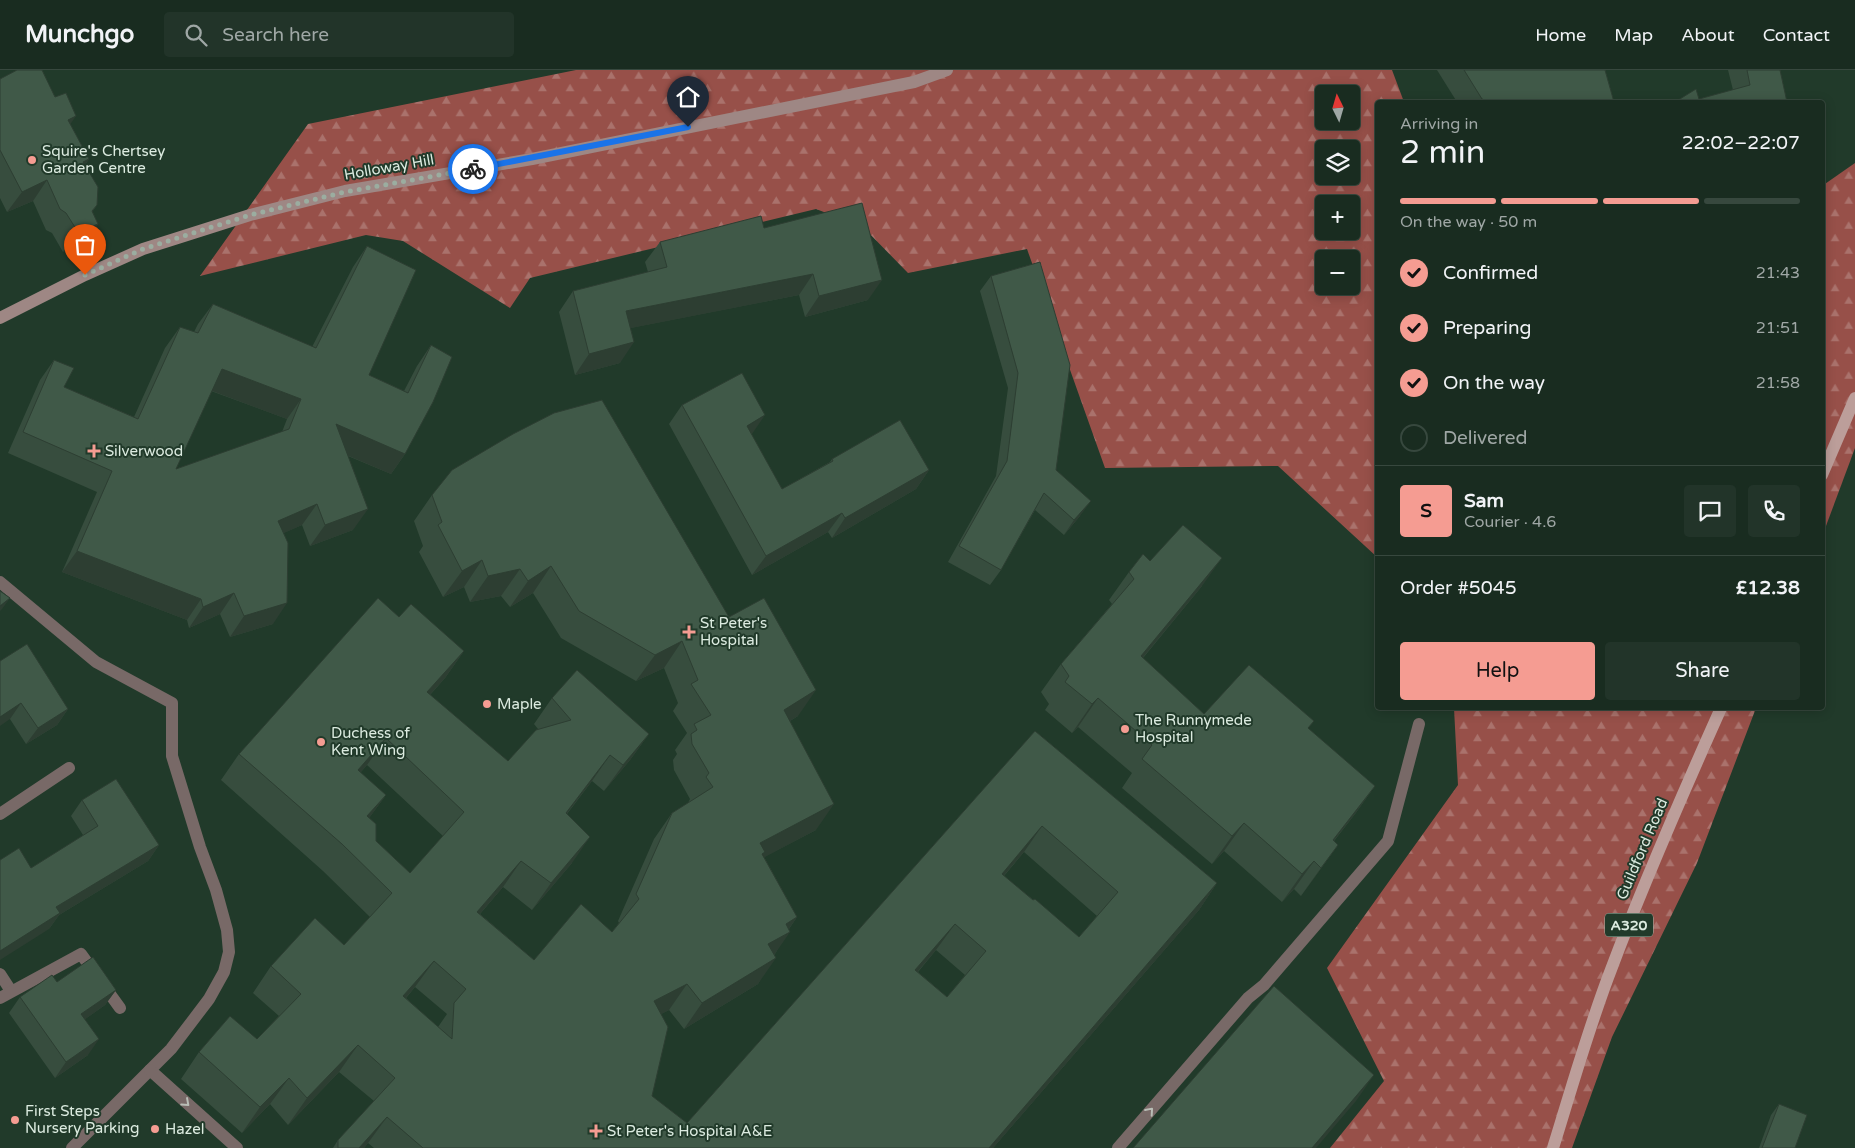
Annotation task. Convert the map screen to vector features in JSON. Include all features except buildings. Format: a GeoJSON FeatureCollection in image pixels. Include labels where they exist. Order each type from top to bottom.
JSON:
{"type":"FeatureCollection","features":[{"type":"Feature","properties":{"kind":"main road","name":"Holloway Hill"},"geometry":{"type":"LineString","coordinates":[[0,318],[85,275],[143,249],[250,215],[345,192],[532,159],[914,82],[947,70]]}},
{"type":"Feature","properties":{"kind":"main road"},"geometry":{"type":"LineString","coordinates":[[1825,469],[1855,398]]}},
{"type":"Feature","properties":{"kind":"main road","name":"Guildford Road"},"geometry":{"type":"LineString","coordinates":[[1553,1148],[1591,1027],[1612,968],[1665,834],[1720,710]]}},
{"type":"Feature","properties":{"kind":"street"},"geometry":{"type":"LineString","coordinates":[[0,582],[96,662],[172,703],[172,756],[228,930],[229,952],[224,972],[210,1000],[171,1049],[72,1148]]}},
{"type":"Feature","properties":{"kind":"street"},"geometry":{"type":"LineString","coordinates":[[1118,1148],[1248,998],[1264,985],[1388,841],[1419,724]]}},
{"type":"Feature","properties":{"kind":"street"},"geometry":{"type":"LineString","coordinates":[[0,814],[69,768]]}},
{"type":"Feature","properties":{"kind":"street"},"geometry":{"type":"LineString","coordinates":[[0,998],[82,954],[120,1008]]}},
{"type":"Feature","properties":{"kind":"street"},"geometry":{"type":"LineString","coordinates":[[0,974],[11,991]]}},
{"type":"Feature","properties":{"kind":"street"},"geometry":{"type":"LineString","coordinates":[[150,1070],[237,1148]]}},
{"type":"Feature","properties":{"kind":"green space"},"geometry":{"type":"Polygon","coordinates":[[[576,70],[1392,70],[1403,100],[1375,100],[1375,555],[1278,466],[1105,468],[1027,249],[908,273],[863,227],[816,209],[530,278],[510,308],[403,241],[366,235],[200,276],[308,124],[576,70]]]}},
{"type":"Feature","properties":{"kind":"green space"},"geometry":{"type":"Polygon","coordinates":[[[1855,163],[1855,448],[1825,529],[1825,184],[1855,163]]]}},
{"type":"Feature","properties":{"kind":"green space"},"geometry":{"type":"Polygon","coordinates":[[[1454,710],[1755,710],[1697,863],[1612,1037],[1572,1148],[1330,1148],[1384,1081],[1327,968],[1458,785],[1454,710]]]}},
{"type":"Feature","properties":{"kind":"way so far"},"geometry":{"type":"LineString","coordinates":[[85,275],[143,249],[250,215],[345,192],[473,169]]}},
{"type":"Feature","properties":{"kind":"place","name":"Squire's Chertsey Garden Centre"},"geometry":{"type":"Point","coordinates":[32,160]}},
{"type":"Feature","properties":{"kind":"place","name":"Silverwood"},"geometry":{"type":"Point","coordinates":[94,451]}},
{"type":"Feature","properties":{"kind":"place","name":"St Peter's Hospital"},"geometry":{"type":"Point","coordinates":[689,632]}},
{"type":"Feature","properties":{"kind":"place","name":"Maple"},"geometry":{"type":"Point","coordinates":[487,704]}},
{"type":"Feature","properties":{"kind":"place","name":"The Runnymede Hospital"},"geometry":{"type":"Point","coordinates":[1125,729]}},
{"type":"Feature","properties":{"kind":"place","name":"Duchess of Kent Wing"},"geometry":{"type":"Point","coordinates":[321,742]}},
{"type":"Feature","properties":{"kind":"place","name":"First Steps Nursery Parking"},"geometry":{"type":"Point","coordinates":[15,1120]}},
{"type":"Feature","properties":{"kind":"place","name":"Hazel"},"geometry":{"type":"Point","coordinates":[155,1129]}},
{"type":"Feature","properties":{"kind":"place","name":"St Peter's Hospital A&E"},"geometry":{"type":"Point","coordinates":[596,1131]}},
{"type":"Feature","properties":{"kind":"route"},"geometry":{"type":"LineString","coordinates":[[473,169],[688,127]]}}]}
